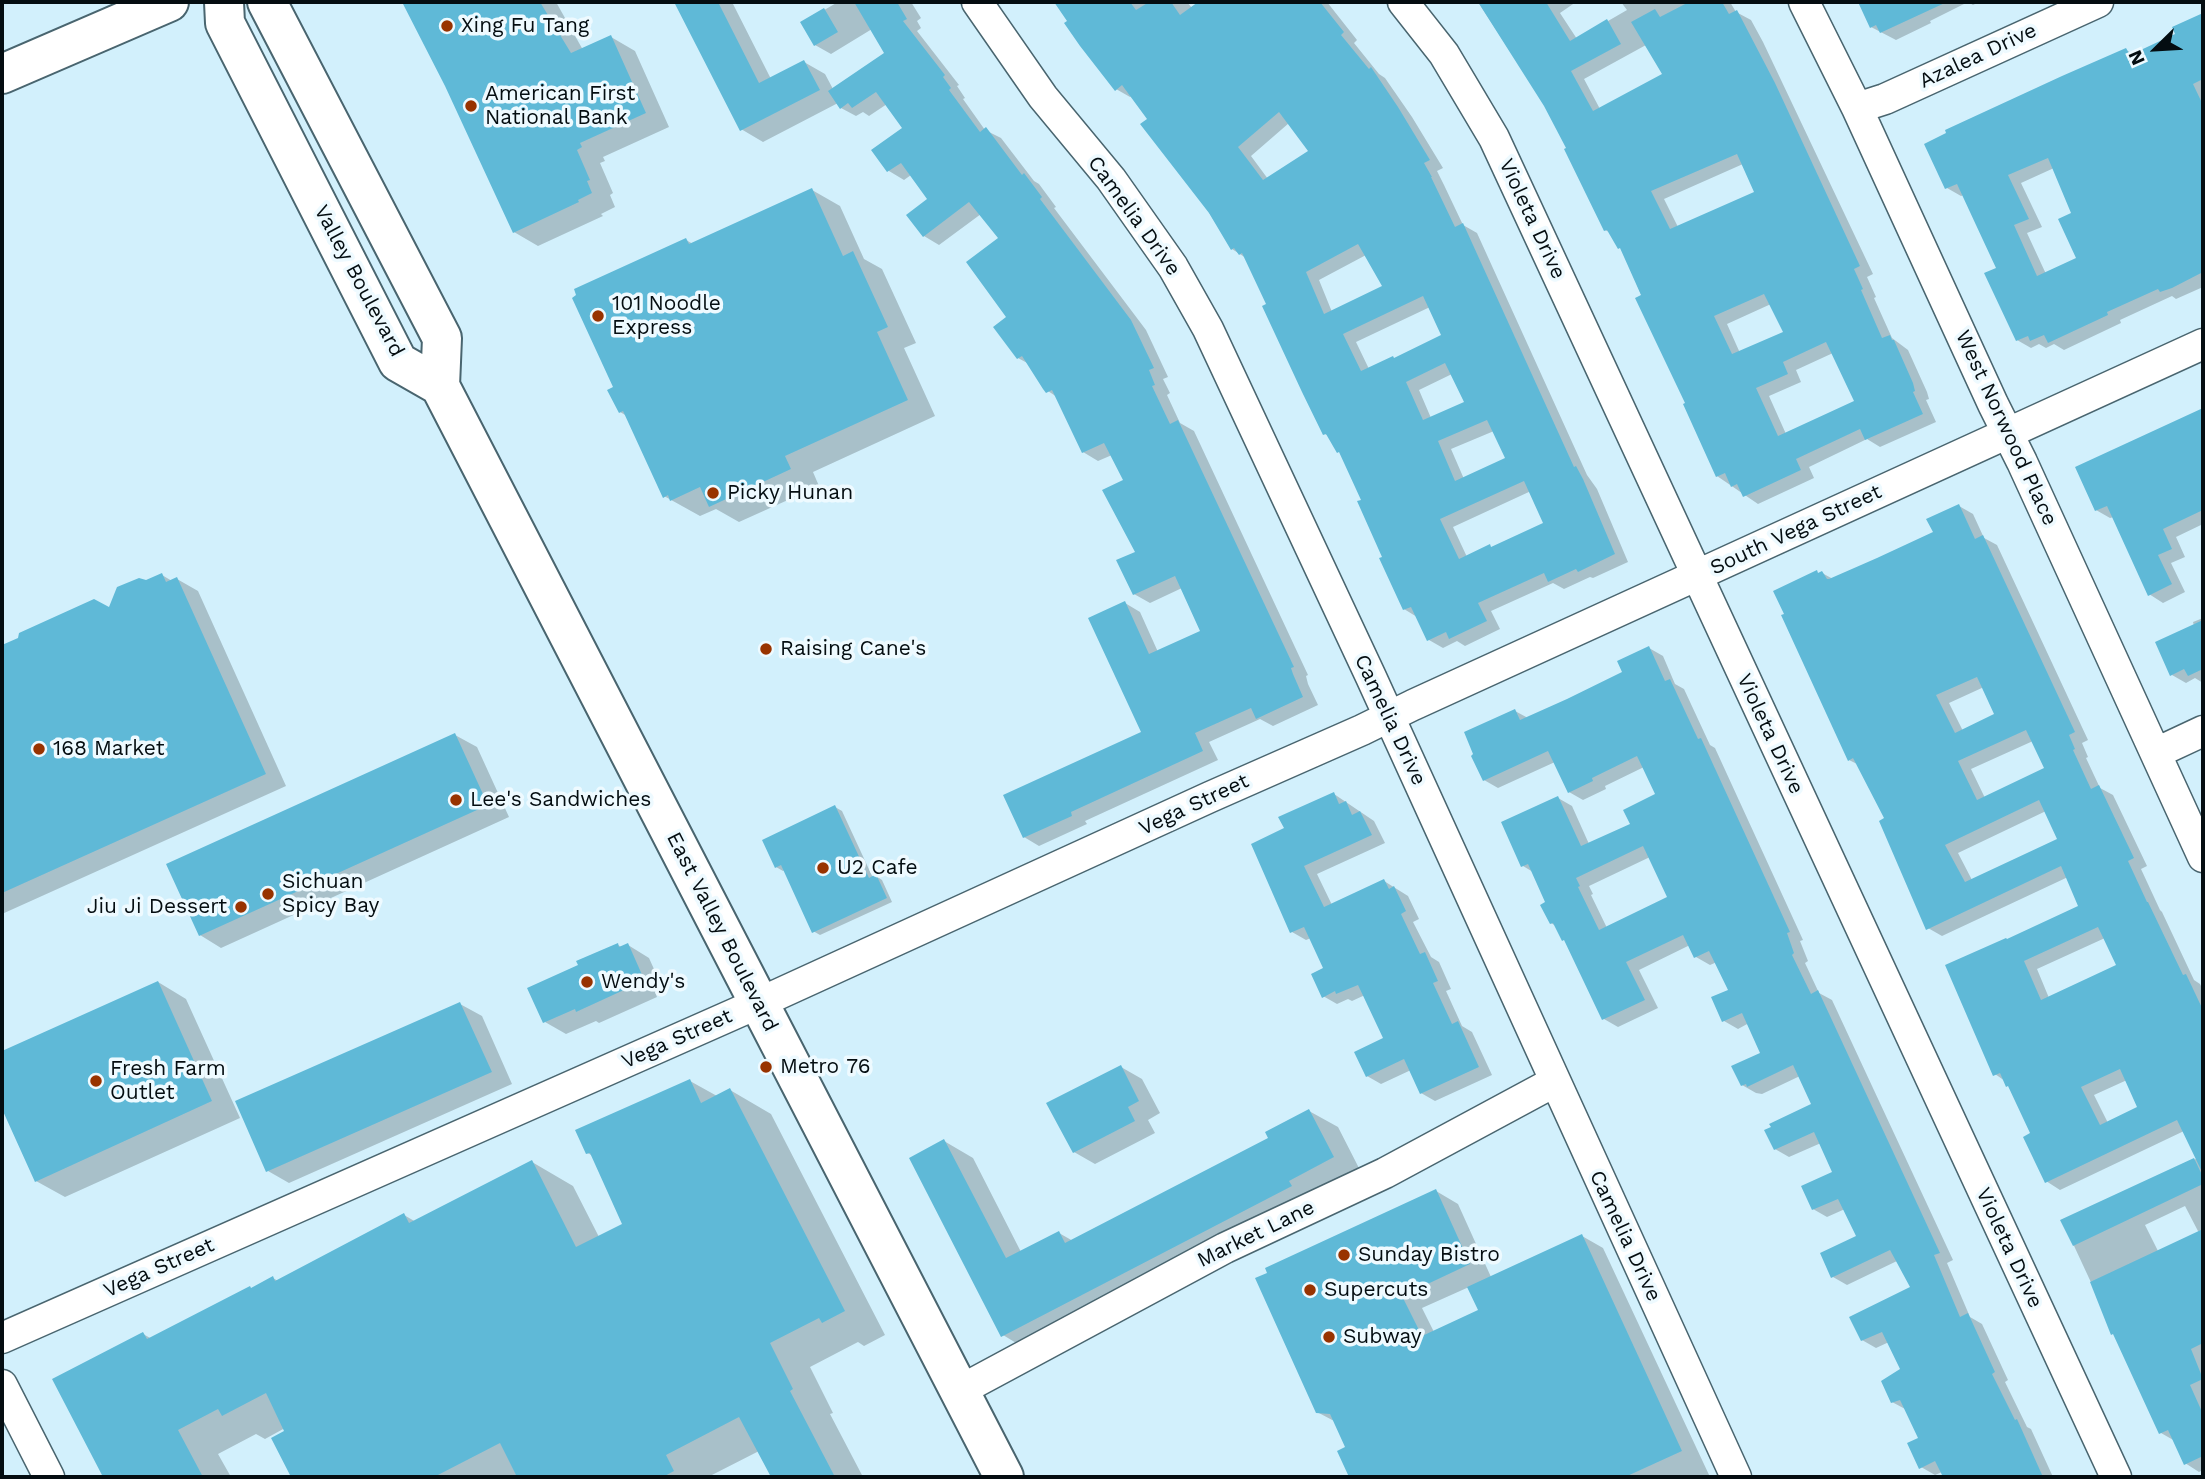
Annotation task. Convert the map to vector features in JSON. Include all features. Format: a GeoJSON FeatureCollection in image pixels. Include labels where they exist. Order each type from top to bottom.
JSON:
{"type":"FeatureCollection","features":[{"type":"Feature","properties":{"kind":"main road"},"geometry":{"type":"LineString","coordinates":[[2,74],[169,2]]}},
{"type":"Feature","properties":{"kind":"main road","name":"Valley Boulevard"},"geometry":{"type":"LineString","coordinates":[[224,2],[225,23],[398,362],[440,386]]}},
{"type":"Feature","properties":{"kind":"main road"},"geometry":{"type":"LineString","coordinates":[[267,2],[442,338],[440,386]]}},
{"type":"Feature","properties":{"kind":"main road","name":"East Valley Boulevard"},"geometry":{"type":"LineString","coordinates":[[440,386],[1004,1477]]}},
{"type":"Feature","properties":{"kind":"street","name":"Camelia Drive"},"geometry":{"type":"LineString","coordinates":[[977,2],[1043,97],[1111,179],[1173,267],[1208,329],[1736,1477]]}},
{"type":"Feature","properties":{"kind":"street","name":"Violeta Drive"},"geometry":{"type":"LineString","coordinates":[[1404,2],[1444,54],[1494,138],[2116,1477]]}},
{"type":"Feature","properties":{"kind":"street","name":"West Norwood Place"},"geometry":{"type":"LineString","coordinates":[[1804,2],[1857,108],[2203,857]]}},
{"type":"Feature","properties":{"kind":"street","name":"Azalea Drive"},"geometry":{"type":"LineString","coordinates":[[1857,108],[1885,99],[2098,2]]}},
{"type":"Feature","properties":{"kind":"street","name":"South Vega Street"},"geometry":{"type":"LineString","coordinates":[[1388,716],[2203,344]]}},
{"type":"Feature","properties":{"kind":"street","name":"Vega Street"},"geometry":{"type":"LineString","coordinates":[[2,1338],[759,1003],[1388,716]]}},
{"type":"Feature","properties":{"kind":"street"},"geometry":{"type":"LineString","coordinates":[[2156,752],[2203,731]]}},
{"type":"Feature","properties":{"kind":"street","name":"Market Lane"},"geometry":{"type":"LineString","coordinates":[[959,1391],[1225,1248],[1385,1173],[1554,1082]]}},
{"type":"Feature","properties":{"kind":"street"},"geometry":{"type":"LineString","coordinates":[[2,1385],[48,1477]]}},
{"type":"Feature","properties":{"kind":"building"},"geometry":{"type":"Polygon","coordinates":[[[402,2],[540,2],[571,53],[611,35],[646,113],[580,143],[582,147],[577,150],[590,180],[587,181],[592,193],[578,200],[579,202],[513,233],[445,86],[402,2]]]}},
{"type":"Feature","properties":{"kind":"building"},"geometry":{"type":"Polygon","coordinates":[[[674,2],[718,2],[759,83],[804,60],[820,90],[740,131],[674,2]]]}},
{"type":"Feature","properties":{"kind":"building"},"geometry":{"type":"Polygon","coordinates":[[[854,2],[897,2],[907,19],[903,21],[945,75],[943,77],[951,88],[949,90],[980,132],[986,127],[1022,175],[1024,173],[1042,197],[1040,199],[1131,320],[1154,368],[1149,370],[1155,385],[1152,386],[1170,424],[1178,420],[1294,667],[1291,668],[1303,697],[1256,719],[1251,708],[1195,733],[1203,751],[1071,812],[1072,816],[1023,838],[1003,795],[1141,732],[1088,618],[1125,601],[1149,654],[1200,631],[1175,576],[1133,595],[1116,560],[1135,552],[1102,490],[1123,480],[1104,443],[1082,453],[1052,390],[1046,393],[1022,356],[1017,359],[993,327],[1006,317],[966,262],[998,238],[969,202],[923,237],[906,215],[927,199],[901,163],[887,172],[871,150],[902,128],[876,92],[852,108],[848,103],[840,109],[828,91],[884,53],[854,2]]]}},
{"type":"Feature","properties":{"kind":"building"},"geometry":{"type":"Polygon","coordinates":[[[1054,2],[1130,2],[1136,10],[1149,2],[1171,2],[1180,15],[1198,2],[1320,2],[1344,32],[1341,35],[1369,69],[1371,67],[1430,160],[1424,163],[1455,227],[1463,223],[1574,467],[1576,466],[1583,479],[1615,554],[1578,572],[1576,569],[1548,582],[1544,573],[1478,603],[1487,621],[1449,639],[1446,632],[1427,641],[1411,607],[1403,610],[1357,501],[1361,500],[1339,452],[1337,453],[1326,434],[1323,435],[1302,392],[1262,306],[1266,304],[1242,253],[1239,255],[1234,248],[1231,250],[1209,213],[1140,124],[1147,119],[1122,85],[1115,91],[1064,23],[1067,21],[1054,2]],[[1279,112],[1238,147],[1263,180],[1308,151],[1279,112]],[[1358,244],[1306,272],[1324,314],[1382,286],[1358,244]],[[1423,296],[1343,334],[1361,371],[1441,335],[1423,296]],[[1445,363],[1406,382],[1423,420],[1464,402],[1445,363]],[[1487,420],[1438,441],[1455,481],[1505,458],[1487,420]],[[1524,481],[1440,519],[1459,559],[1543,523],[1524,481]]]}},
{"type":"Feature","properties":{"kind":"building"},"geometry":{"type":"Polygon","coordinates":[[[1478,2],[1546,2],[1570,41],[1607,19],[1621,44],[1571,71],[1593,111],[1662,74],[1631,22],[1655,9],[1660,17],[1689,2],[1722,2],[1729,14],[1737,10],[1775,83],[1860,266],[1854,269],[1882,338],[1890,335],[1894,340],[1923,414],[1865,440],[1860,429],[1796,459],[1801,470],[1743,497],[1737,484],[1731,487],[1725,473],[1716,477],[1683,404],[1685,403],[1635,298],[1641,295],[1620,248],[1618,249],[1607,230],[1604,231],[1544,106],[1478,2]],[[1737,154],[1651,191],[1670,229],[1754,192],[1737,154]],[[1764,294],[1714,316],[1732,354],[1783,332],[1764,294]],[[1826,342],[1783,362],[1788,374],[1756,388],[1778,436],[1854,401],[1826,342]]]}},
{"type":"Feature","properties":{"kind":"building"},"geometry":{"type":"Polygon","coordinates":[[[1858,2],[1947,2],[1880,33],[1876,25],[1870,28],[1858,2]]]}},
{"type":"Feature","properties":{"kind":"building"},"geometry":{"type":"Polygon","coordinates":[[[824,8],[838,32],[814,46],[800,22],[824,8]]]}},
{"type":"Feature","properties":{"kind":"building"},"geometry":{"type":"Polygon","coordinates":[[[2203,13],[2203,79],[2193,84],[2203,105],[2203,272],[2172,288],[2160,292],[2158,289],[2107,312],[2108,315],[2048,343],[2044,335],[2030,341],[2028,336],[2016,341],[1984,273],[1996,268],[1957,184],[1945,189],[1924,144],[1946,133],[1945,130],[2062,76],[2126,48],[2130,55],[2175,34],[2172,27],[2203,13]],[[2048,158],[2008,175],[2029,219],[2014,225],[2037,276],[2076,258],[2058,219],[2071,213],[2048,158]]]}},
{"type":"Feature","properties":{"kind":"building"},"geometry":{"type":"Polygon","coordinates":[[[812,188],[843,256],[853,251],[888,327],[877,332],[908,400],[785,456],[791,469],[709,507],[700,487],[670,501],[668,495],[663,498],[623,411],[619,413],[607,390],[613,387],[572,298],[576,295],[574,289],[686,238],[689,244],[812,188]]]}},
{"type":"Feature","properties":{"kind":"building"},"geometry":{"type":"Polygon","coordinates":[[[2203,408],[2203,510],[2163,529],[2172,549],[2158,555],[2172,584],[2148,596],[2107,506],[2095,511],[2075,467],[2203,408]]]}},
{"type":"Feature","properties":{"kind":"building"},"geometry":{"type":"Polygon","coordinates":[[[1959,504],[1975,539],[1983,535],[2075,732],[2069,735],[2075,749],[2073,750],[2091,789],[2099,785],[2134,858],[2128,861],[2183,975],[2186,974],[2203,1010],[2203,1174],[2177,1120],[2045,1183],[2023,1137],[2030,1133],[2000,1073],[1993,1076],[1945,965],[2078,906],[2061,866],[1926,930],[1879,821],[1884,818],[1853,758],[1848,761],[1781,615],[1784,614],[1773,591],[1817,570],[1818,573],[1822,571],[1829,579],[1933,532],[1926,519],[1959,504]],[[1977,677],[1936,695],[1955,733],[1994,714],[1977,677]],[[2026,730],[1958,761],[1977,800],[2044,768],[2026,730]],[[2039,800],[1945,845],[1965,882],[2057,839],[2039,800]],[[2098,927],[2024,961],[2041,1000],[2116,965],[2098,927]],[[2120,1069],[2081,1087],[2100,1125],[2137,1107],[2120,1069]]]}},
{"type":"Feature","properties":{"kind":"building"},"geometry":{"type":"Polygon","coordinates":[[[162,573],[166,582],[177,577],[266,774],[2,893],[2,645],[18,638],[19,633],[94,599],[109,607],[117,587],[162,573]]]}},
{"type":"Feature","properties":{"kind":"building"},"geometry":{"type":"Polygon","coordinates":[[[2203,620],[2203,669],[2188,676],[2184,669],[2170,676],[2155,642],[2203,620]]]}},
{"type":"Feature","properties":{"kind":"building"},"geometry":{"type":"Polygon","coordinates":[[[1649,646],[1665,681],[1670,679],[1698,739],[1701,738],[1790,932],[1787,933],[1794,953],[1792,955],[1811,994],[1818,990],[1940,1253],[1934,1255],[1960,1317],[1968,1313],[1995,1372],[1992,1374],[2015,1420],[2017,1419],[2043,1477],[1943,1477],[1935,1461],[1919,1469],[1907,1443],[1918,1438],[1900,1400],[1891,1403],[1881,1381],[1900,1369],[1882,1332],[1861,1341],[1849,1317],[1910,1287],[1890,1250],[1831,1278],[1820,1253],[1856,1236],[1838,1199],[1812,1210],[1801,1186],[1832,1172],[1814,1132],[1774,1150],[1764,1130],[1771,1127],[1769,1124],[1811,1104],[1793,1065],[1747,1087],[1746,1084],[1741,1086],[1731,1066],[1760,1053],[1742,1013],[1722,1022],[1711,997],[1728,990],[1709,951],[1694,958],[1683,935],[1626,962],[1645,1000],[1602,1020],[1564,940],[1562,941],[1553,923],[1550,924],[1540,905],[1545,902],[1528,864],[1521,867],[1501,822],[1558,796],[1581,846],[1630,824],[1623,810],[1655,794],[1637,756],[1568,793],[1548,751],[1483,781],[1471,756],[1473,754],[1464,732],[1515,709],[1520,720],[1567,699],[1622,672],[1617,661],[1649,646]],[[1643,846],[1576,878],[1599,930],[1667,897],[1643,846]]]}},
{"type":"Feature","properties":{"kind":"building"},"geometry":{"type":"Polygon","coordinates":[[[455,733],[488,805],[199,936],[166,864],[455,733]]]}},
{"type":"Feature","properties":{"kind":"building"},"geometry":{"type":"Polygon","coordinates":[[[1334,792],[1339,804],[1346,801],[1352,815],[1360,811],[1372,835],[1304,866],[1324,907],[1384,879],[1389,889],[1394,886],[1406,911],[1401,914],[1420,954],[1425,952],[1438,981],[1433,983],[1452,1024],[1458,1021],[1479,1067],[1420,1094],[1404,1059],[1366,1077],[1354,1052],[1383,1038],[1358,985],[1336,994],[1335,991],[1322,998],[1311,974],[1323,968],[1304,927],[1290,933],[1251,844],[1284,828],[1278,817],[1334,792]]]}},
{"type":"Feature","properties":{"kind":"building"},"geometry":{"type":"Polygon","coordinates":[[[835,805],[869,878],[876,874],[887,898],[812,933],[781,865],[775,868],[762,840],[835,805]]]}},
{"type":"Feature","properties":{"kind":"building"},"geometry":{"type":"Polygon","coordinates":[[[618,943],[619,947],[628,943],[643,977],[635,980],[637,984],[576,1012],[575,1009],[543,1023],[527,988],[578,965],[576,961],[618,943]]]}},
{"type":"Feature","properties":{"kind":"building"},"geometry":{"type":"Polygon","coordinates":[[[158,981],[212,1101],[35,1182],[2,1109],[2,1051],[158,981]]]}},
{"type":"Feature","properties":{"kind":"building"},"geometry":{"type":"Polygon","coordinates":[[[460,1002],[492,1072],[266,1172],[235,1101],[460,1002]]]}},
{"type":"Feature","properties":{"kind":"building"},"geometry":{"type":"Polygon","coordinates":[[[1121,1065],[1139,1101],[1128,1107],[1135,1121],[1073,1153],[1046,1103],[1121,1065]]]}},
{"type":"Feature","properties":{"kind":"building"},"geometry":{"type":"Polygon","coordinates":[[[690,1079],[701,1103],[730,1088],[845,1311],[822,1323],[819,1318],[770,1343],[793,1389],[790,1391],[835,1477],[771,1477],[739,1417],[666,1455],[674,1471],[663,1477],[517,1477],[500,1443],[434,1477],[291,1477],[271,1438],[284,1431],[266,1393],[222,1416],[218,1409],[178,1430],[203,1477],[103,1477],[52,1379],[143,1332],[147,1339],[250,1286],[251,1288],[273,1276],[275,1281],[404,1213],[409,1223],[532,1160],[576,1247],[622,1224],[590,1153],[586,1154],[575,1130],[690,1079]]]}},
{"type":"Feature","properties":{"kind":"building"},"geometry":{"type":"Polygon","coordinates":[[[1309,1109],[1334,1157],[1289,1181],[1292,1186],[1001,1337],[909,1158],[944,1139],[1006,1258],[1059,1231],[1065,1243],[1268,1138],[1265,1132],[1309,1109]]]}},
{"type":"Feature","properties":{"kind":"building"},"geometry":{"type":"Polygon","coordinates":[[[2194,1158],[2203,1177],[2203,1184],[2073,1246],[2060,1220],[2194,1158]]]}},
{"type":"Feature","properties":{"kind":"building"},"geometry":{"type":"Polygon","coordinates":[[[1436,1189],[1470,1264],[1402,1296],[1422,1336],[1478,1310],[1467,1287],[1582,1234],[1682,1451],[1625,1477],[1349,1477],[1337,1451],[1345,1447],[1330,1414],[1316,1413],[1255,1278],[1267,1273],[1265,1268],[1436,1189]]]}},
{"type":"Feature","properties":{"kind":"building"},"geometry":{"type":"Polygon","coordinates":[[[2203,1229],[2203,1343],[2191,1349],[2203,1379],[2190,1385],[2203,1414],[2203,1456],[2184,1465],[2168,1430],[2159,1434],[2113,1334],[2111,1335],[2090,1282],[2203,1229]]]}},
{"type":"Feature","properties":{"kind":"place","name":"Xing Fu Tang"},"geometry":{"type":"Point","coordinates":[447,26]}},
{"type":"Feature","properties":{"kind":"place","name":"American First National Bank"},"geometry":{"type":"Point","coordinates":[471,106]}},
{"type":"Feature","properties":{"kind":"place","name":"101 Noodle Express"},"geometry":{"type":"Point","coordinates":[598,316]}},
{"type":"Feature","properties":{"kind":"place","name":"Picky Hunan"},"geometry":{"type":"Point","coordinates":[713,493]}},
{"type":"Feature","properties":{"kind":"place","name":"Raising Cane's"},"geometry":{"type":"Point","coordinates":[766,649]}},
{"type":"Feature","properties":{"kind":"place","name":"168 Market"},"geometry":{"type":"Point","coordinates":[39,749]}},
{"type":"Feature","properties":{"kind":"place","name":"Lee's Sandwiches"},"geometry":{"type":"Point","coordinates":[456,800]}},
{"type":"Feature","properties":{"kind":"place","name":"U2 Cafe"},"geometry":{"type":"Point","coordinates":[823,868]}},
{"type":"Feature","properties":{"kind":"place","name":"Sichuan Spicy Bay"},"geometry":{"type":"Point","coordinates":[268,894]}},
{"type":"Feature","properties":{"kind":"place","name":"Jiu Ji Dessert"},"geometry":{"type":"Point","coordinates":[241,907]}},
{"type":"Feature","properties":{"kind":"place","name":"Wendy's"},"geometry":{"type":"Point","coordinates":[587,982]}},
{"type":"Feature","properties":{"kind":"place","name":"Metro 76"},"geometry":{"type":"Point","coordinates":[766,1067]}},
{"type":"Feature","properties":{"kind":"place","name":"Fresh Farm Outlet"},"geometry":{"type":"Point","coordinates":[96,1081]}},
{"type":"Feature","properties":{"kind":"place","name":"Sunday Bistro"},"geometry":{"type":"Point","coordinates":[1344,1255]}},
{"type":"Feature","properties":{"kind":"place","name":"Supercuts"},"geometry":{"type":"Point","coordinates":[1310,1290]}},
{"type":"Feature","properties":{"kind":"place","name":"Subway"},"geometry":{"type":"Point","coordinates":[1329,1337]}}]}
